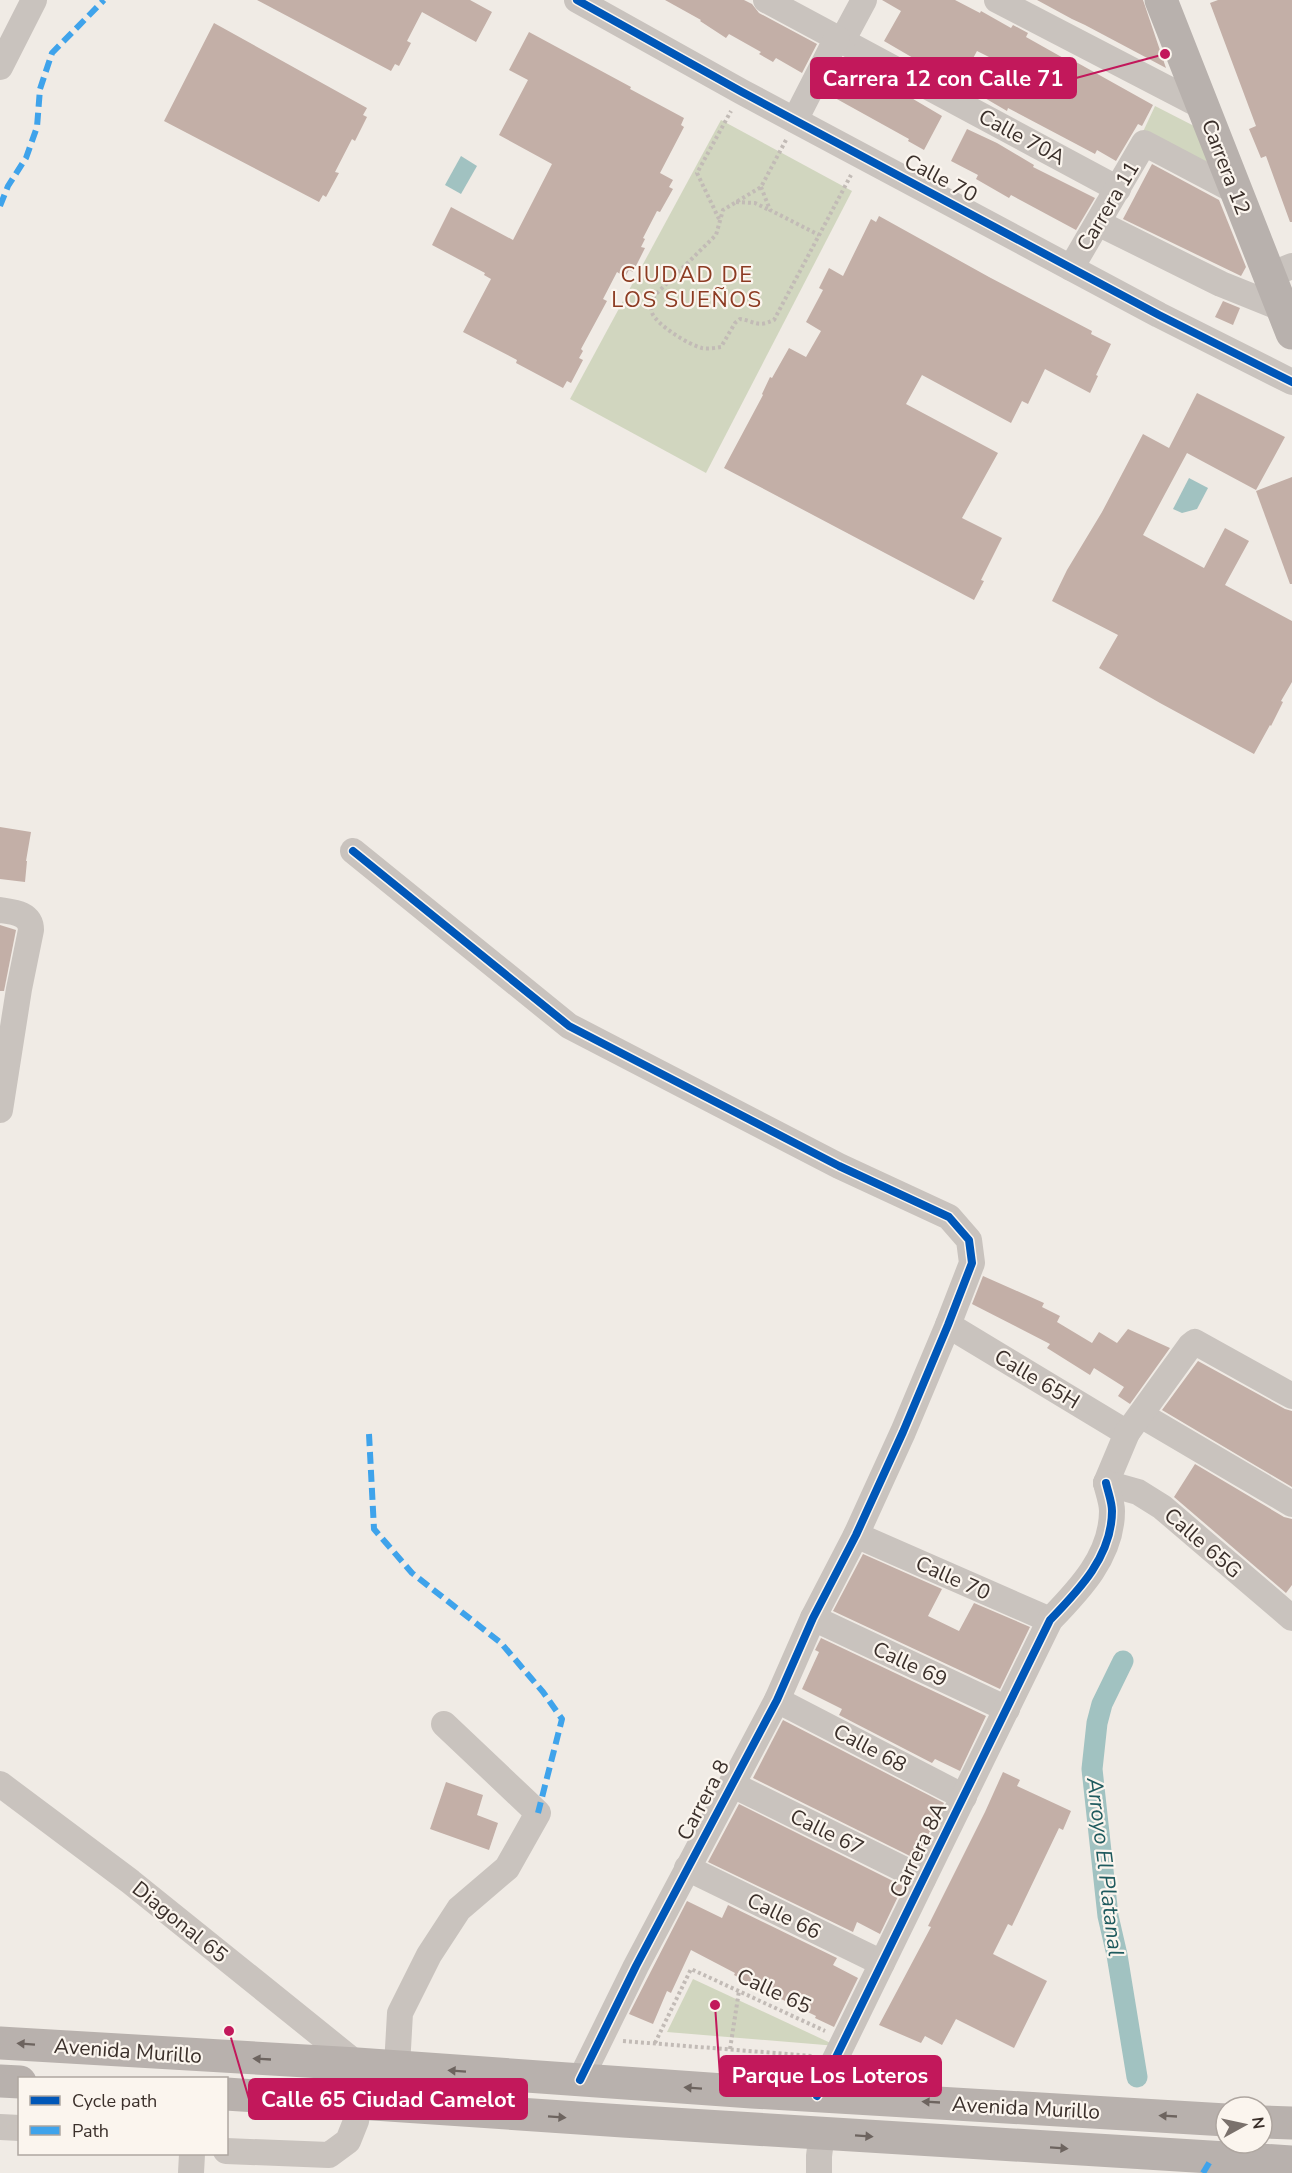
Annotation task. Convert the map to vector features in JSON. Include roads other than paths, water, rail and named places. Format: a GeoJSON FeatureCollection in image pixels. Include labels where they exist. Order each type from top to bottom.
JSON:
{"type":"FeatureCollection","features":[{"type":"Feature","properties":{"kind":"main road","name":"Carrera 12"},"geometry":{"type":"LineString","coordinates":[[1161,0],[1235,191],[1281,271],[1287,321]]}},
{"type":"Feature","properties":{"kind":"main road","name":"Avenida Murillo"},"geometry":{"type":"LineString","coordinates":[[0,2043],[397,2066],[817,2096],[1214,2119]]}},
{"type":"Feature","properties":{"kind":"main road"},"geometry":{"type":"LineString","coordinates":[[0,2081],[18,2082]]}},
{"type":"Feature","properties":{"kind":"main road","name":"Avenida Murillo"},"geometry":{"type":"LineString","coordinates":[[228,2094],[359,2103],[817,2159],[1292,2162]]}},
{"type":"Feature","properties":{"kind":"main road"},"geometry":{"type":"LineString","coordinates":[[1274,2122],[1292,2123]]}},
{"type":"Feature","properties":{"kind":"street"},"geometry":{"type":"LineString","coordinates":[[0,67],[34,0]]}},
{"type":"Feature","properties":{"kind":"street","name":"Calle 70"},"geometry":{"type":"LineString","coordinates":[[577,0],[741,92],[1159,315],[1292,382]]}},
{"type":"Feature","properties":{"kind":"street","name":"Calle 70A"},"geometry":{"type":"LineString","coordinates":[[766,0],[1118,189]]}},
{"type":"Feature","properties":{"kind":"street"},"geometry":{"type":"LineString","coordinates":[[795,120],[864,0]]}},
{"type":"Feature","properties":{"kind":"street"},"geometry":{"type":"LineString","coordinates":[[997,0],[1203,107]]}},
{"type":"Feature","properties":{"kind":"street","name":"Carrera 11"},"geometry":{"type":"LineString","coordinates":[[1071,267],[1144,143],[1235,191]]}},
{"type":"Feature","properties":{"kind":"street"},"geometry":{"type":"LineString","coordinates":[[1098,223],[1221,284],[1287,321]]}},
{"type":"Feature","properties":{"kind":"street","name":"Carrera 8"},"geometry":{"type":"LineString","coordinates":[[353,851],[568,1026],[839,1166],[949,1217],[969,1240],[972,1263],[903,1432],[813,1618],[777,1700],[731,1784],[580,2080]]}},
{"type":"Feature","properties":{"kind":"street"},"geometry":{"type":"LineString","coordinates":[[0,1110],[9,988],[31,930],[29,920],[9,911]]}},
{"type":"Feature","properties":{"kind":"street","name":"Calle 65H"},"geometry":{"type":"LineString","coordinates":[[948,1325],[1134,1424],[1292,1504]]}},
{"type":"Feature","properties":{"kind":"street"},"geometry":{"type":"LineString","coordinates":[[1106,1483],[1134,1424],[1195,1342],[1292,1396]]}},
{"type":"Feature","properties":{"kind":"street","name":"Calle 65G"},"geometry":{"type":"LineString","coordinates":[[1106,1483],[1138,1492],[1162,1507],[1292,1618]]}},
{"type":"Feature","properties":{"kind":"street","name":"Carrera 8A"},"geometry":{"type":"LineString","coordinates":[[817,2096],[1050,1620],[1076,1594],[1098,1562],[1108,1536],[1112,1510],[1106,1483]]}},
{"type":"Feature","properties":{"kind":"street","name":"Calle 70"},"geometry":{"type":"LineString","coordinates":[[855,1535],[1050,1620]]}},
{"type":"Feature","properties":{"kind":"street","name":"Calle 69"},"geometry":{"type":"LineString","coordinates":[[813,1618],[1007,1709]]}},
{"type":"Feature","properties":{"kind":"street","name":"Calle 68"},"geometry":{"type":"LineString","coordinates":[[777,1700],[964,1797]]}},
{"type":"Feature","properties":{"kind":"street"},"geometry":{"type":"LineString","coordinates":[[397,2066],[400,2013],[429,1955],[459,1909],[507,1868],[538,1813],[444,1724]]}},
{"type":"Feature","properties":{"kind":"street","name":"Calle 67"},"geometry":{"type":"LineString","coordinates":[[731,1784],[923,1879]]}},
{"type":"Feature","properties":{"kind":"street","name":"Diagonal 65"},"geometry":{"type":"LineString","coordinates":[[0,1785],[144,1892],[357,2064]]}},
{"type":"Feature","properties":{"kind":"street","name":"Calle 66"},"geometry":{"type":"LineString","coordinates":[[687,1869],[882,1963]]}},
{"type":"Feature","properties":{"kind":"street"},"geometry":{"type":"LineString","coordinates":[[228,2151],[328,2155],[348,2141],[356,2121],[359,2103]]}},
{"type":"Feature","properties":{"kind":"street"},"geometry":{"type":"LineString","coordinates":[[0,2127],[18,2128]]}},
{"type":"Feature","properties":{"kind":"street"},"geometry":{"type":"LineString","coordinates":[[191,2173],[192,2155]]}},
{"type":"Feature","properties":{"kind":"water"},"geometry":{"type":"Polygon","coordinates":[[[461,156],[477,166],[461,194],[445,185],[461,156]]]}},
{"type":"Feature","properties":{"kind":"water"},"geometry":{"type":"Polygon","coordinates":[[[1189,478],[1208,488],[1197,509],[1182,513],[1173,509],[1189,478]]]}},
{"type":"Feature","properties":{"kind":"waterway","name":"Arroyo El Platanal"},"geometry":{"type":"LineString","coordinates":[[1123,1661],[1102,1704],[1097,1723],[1092,1769],[1108,1916],[1117,1955],[1137,2077]]}},
{"type":"Feature","properties":{"kind":"place","name":"Carrera 12 con Calle 71"},"geometry":{"type":"Point","coordinates":[1165,54]}},
{"type":"Feature","properties":{"kind":"place","name":"Parque Los Loteros"},"geometry":{"type":"Point","coordinates":[715,2005]}},
{"type":"Feature","properties":{"kind":"place","name":"Calle 65 Ciudad Camelot"},"geometry":{"type":"Point","coordinates":[229,2031]}},
{"type":"Feature","properties":{"kind":"district","name":"CIUDAD DE LOS SUEÑOS"},"geometry":{"type":"Point","coordinates":[687,288]}}]}
